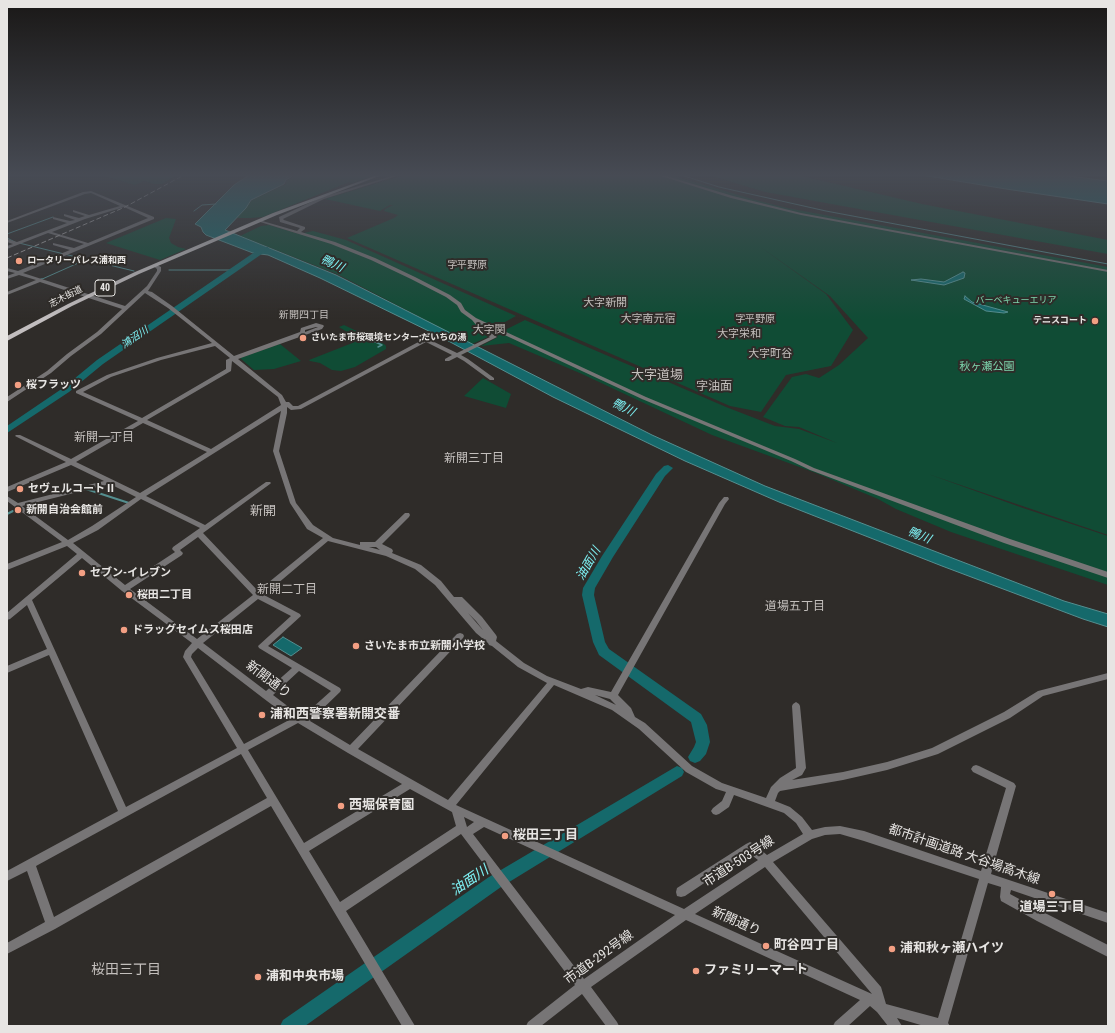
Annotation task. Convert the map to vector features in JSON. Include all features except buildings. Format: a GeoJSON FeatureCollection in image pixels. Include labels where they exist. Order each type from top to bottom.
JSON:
{"type":"FeatureCollection","features":[{"type":"Feature","properties":{"kind":"main road","name":"志木街道"},"geometry":{"type":"LineString","coordinates":[[7,339],[88,296],[254,223]]}},
{"type":"Feature","properties":{"kind":"street"},"geometry":{"type":"LineString","coordinates":[[7,248],[70,223]]}},
{"type":"Feature","properties":{"kind":"street"},"geometry":{"type":"LineString","coordinates":[[7,278],[139,223]]}},
{"type":"Feature","properties":{"kind":"street"},"geometry":{"type":"LineString","coordinates":[[267,223],[328,241],[352,250],[448,296],[459,304],[463,311],[474,319],[644,398],[812,469],[1007,542],[1108,575]]}},
{"type":"Feature","properties":{"kind":"street"},"geometry":{"type":"LineString","coordinates":[[289,223],[303,228],[298,232]]}},
{"type":"Feature","properties":{"kind":"street"},"geometry":{"type":"LineString","coordinates":[[850,223],[1108,271]]}},
{"type":"Feature","properties":{"kind":"street"},"geometry":{"type":"LineString","coordinates":[[48,232],[88,244]]}},
{"type":"Feature","properties":{"kind":"street"},"geometry":{"type":"LineString","coordinates":[[7,240],[18,244]]}},
{"type":"Feature","properties":{"kind":"street"},"geometry":{"type":"LineString","coordinates":[[55,244],[74,250]]}},
{"type":"Feature","properties":{"kind":"street"},"geometry":{"type":"LineString","coordinates":[[7,400],[49,372],[99,333],[149,287],[159,271],[159,268],[155,266]]}},
{"type":"Feature","properties":{"kind":"street"},"geometry":{"type":"LineString","coordinates":[[7,269],[125,308]]}},
{"type":"Feature","properties":{"kind":"street"},"geometry":{"type":"LineString","coordinates":[[7,294],[39,280]]}},
{"type":"Feature","properties":{"kind":"street"},"geometry":{"type":"LineString","coordinates":[[144,291],[148,292],[170,307],[280,396],[284,405],[284,413],[276,451],[293,503],[304,521],[316,532],[327,538],[388,554],[428,574],[453,600],[459,600],[479,619],[493,638],[492,643],[521,665],[552,682],[580,692],[615,708],[632,719],[689,769],[719,786],[792,814],[810,835]]}},
{"type":"Feature","properties":{"kind":"street"},"geometry":{"type":"LineString","coordinates":[[448,359],[494,337],[484,331],[474,319]]}},
{"type":"Feature","properties":{"kind":"street"},"geometry":{"type":"LineString","coordinates":[[7,490],[71,462],[229,370],[229,360],[234,358],[302,333],[303,329],[316,325],[321,326],[320,328],[234,358]]}},
{"type":"Feature","properties":{"kind":"street"},"geometry":{"type":"LineString","coordinates":[[7,567],[68,543],[95,528],[141,496],[287,403],[291,408],[299,408],[426,340],[457,355],[492,379]]}},
{"type":"Feature","properties":{"kind":"street"},"geometry":{"type":"LineString","coordinates":[[211,452],[78,392],[109,376],[159,359],[215,344]]}},
{"type":"Feature","properties":{"kind":"street"},"geometry":{"type":"LineString","coordinates":[[7,876],[242,749],[300,721],[337,690],[262,646],[298,616],[258,595],[202,530],[141,496],[109,482],[18,436]]}},
{"type":"Feature","properties":{"kind":"street"},"geometry":{"type":"LineString","coordinates":[[17,505],[109,482]]}},
{"type":"Feature","properties":{"kind":"street"},"geometry":{"type":"LineString","coordinates":[[125,589],[179,553],[176,549],[268,483]]}},
{"type":"Feature","properties":{"kind":"street","name":"新開通り"},"geometry":{"type":"LineString","coordinates":[[7,498],[300,721],[453,808],[870,999],[881,1008],[896,1026]]}},
{"type":"Feature","properties":{"kind":"street"},"geometry":{"type":"LineString","coordinates":[[613,696],[722,503],[726,499]]}},
{"type":"Feature","properties":{"kind":"street"},"geometry":{"type":"LineString","coordinates":[[377,545],[407,515]]}},
{"type":"Feature","properties":{"kind":"street"},"geometry":{"type":"LineString","coordinates":[[327,538],[197,644],[188,653],[187,657],[409,1026]]}},
{"type":"Feature","properties":{"kind":"street"},"geometry":{"type":"LineString","coordinates":[[354,545],[377,545],[396,555],[398,558]]}},
{"type":"Feature","properties":{"kind":"street"},"geometry":{"type":"LineString","coordinates":[[7,618],[82,554]]}},
{"type":"Feature","properties":{"kind":"street"},"geometry":{"type":"LineString","coordinates":[[28,599],[124,813]]}},
{"type":"Feature","properties":{"kind":"street"},"geometry":{"type":"LineString","coordinates":[[351,750],[460,636]]}},
{"type":"Feature","properties":{"kind":"street"},"geometry":{"type":"LineString","coordinates":[[7,670],[51,651]]}},
{"type":"Feature","properties":{"kind":"street"},"geometry":{"type":"LineString","coordinates":[[266,696],[298,667]]}},
{"type":"Feature","properties":{"kind":"street"},"geometry":{"type":"LineString","coordinates":[[778,787],[865,771],[935,751],[1007,715],[1041,693],[1108,676]]}},
{"type":"Feature","properties":{"kind":"street"},"geometry":{"type":"LineString","coordinates":[[552,682],[453,808],[464,830],[613,1026]]}},
{"type":"Feature","properties":{"kind":"street"},"geometry":{"type":"LineString","coordinates":[[580,692],[588,690],[613,696],[628,711],[632,719]]}},
{"type":"Feature","properties":{"kind":"street"},"geometry":{"type":"LineString","coordinates":[[769,804],[774,790],[783,781],[799,772],[796,706]]}},
{"type":"Feature","properties":{"kind":"street"},"geometry":{"type":"LineString","coordinates":[[681,892],[750,847],[766,861],[877,991],[881,1008],[943,1026],[1011,786],[976,769]]}},
{"type":"Feature","properties":{"kind":"street"},"geometry":{"type":"LineString","coordinates":[[303,849],[410,784]]}},
{"type":"Feature","properties":{"kind":"street"},"geometry":{"type":"LineString","coordinates":[[716,811],[726,804],[731,791]]}},
{"type":"Feature","properties":{"kind":"street"},"geometry":{"type":"LineString","coordinates":[[7,949],[272,800]]}},
{"type":"Feature","properties":{"kind":"street"},"geometry":{"type":"LineString","coordinates":[[339,909],[464,830],[483,822]]}},
{"type":"Feature","properties":{"kind":"street","name":"都市計画道路 大谷場高木線"},"geometry":{"type":"LineString","coordinates":[[810,835],[825,831],[840,830],[852,832],[1108,918]]}},
{"type":"Feature","properties":{"kind":"street","name":"市道B-503号線"},"geometry":{"type":"LineString","coordinates":[[684,915],[766,861],[810,835]]}},
{"type":"Feature","properties":{"kind":"street"},"geometry":{"type":"LineString","coordinates":[[30,864],[50,925]]}},
{"type":"Feature","properties":{"kind":"street"},"geometry":{"type":"LineString","coordinates":[[1006,884],[1006,897],[1041,917],[1108,951]]}},
{"type":"Feature","properties":{"kind":"street","name":"市道B-292号線"},"geometry":{"type":"LineString","coordinates":[[532,1026],[583,986],[684,915]]}},
{"type":"Feature","properties":{"kind":"street"},"geometry":{"type":"LineString","coordinates":[[839,1026],[870,999]]}},
{"type":"Feature","properties":{"kind":"green space"},"geometry":{"type":"Polygon","coordinates":[[[154,223],[174,223],[169,238],[171,243],[186,249],[160,260],[106,243],[154,223]]]}},
{"type":"Feature","properties":{"kind":"green space"},"geometry":{"type":"Polygon","coordinates":[[[382,223],[870,223],[1108,267],[1108,535],[928,474],[1023,508],[1108,536],[1108,585],[951,532],[816,473],[712,435],[582,374],[509,343],[481,346],[498,337],[495,335],[525,320],[726,407],[775,426],[799,429],[837,443],[799,427],[785,426],[763,417],[792,377],[806,374],[819,378],[839,365],[868,338],[830,296],[759,246],[826,294],[853,330],[831,366],[786,375],[761,412],[730,406],[347,238],[382,223]]]}},
{"type":"Feature","properties":{"kind":"green space"},"geometry":{"type":"Polygon","coordinates":[[[938,223],[1021,223],[1108,240],[1108,254],[938,223]]]}},
{"type":"Feature","properties":{"kind":"green space"},"geometry":{"type":"Polygon","coordinates":[[[269,225],[299,234],[313,231],[346,240],[516,316],[483,334],[488,337],[472,344],[337,274],[240,236],[261,226],[269,225]]]}},
{"type":"Feature","properties":{"kind":"green space"},"geometry":{"type":"Polygon","coordinates":[[[344,325],[384,344],[386,349],[355,367],[341,371],[332,370],[320,363],[310,361],[309,360],[360,340],[339,327],[344,325]]]}},
{"type":"Feature","properties":{"kind":"green space"},"geometry":{"type":"Polygon","coordinates":[[[280,344],[301,361],[274,369],[254,370],[240,358],[280,344]]]}},
{"type":"Feature","properties":{"kind":"green space"},"geometry":{"type":"Polygon","coordinates":[[[483,378],[511,394],[506,408],[464,396],[483,378]]]}},
{"type":"Feature","properties":{"kind":"water"},"geometry":{"type":"Polygon","coordinates":[[[231,223],[225,230],[336,275],[652,435],[765,486],[1064,601],[1108,614],[1108,627],[942,566],[779,502],[685,461],[553,397],[439,336],[320,278],[268,255],[253,253],[206,235],[201,227],[195,224],[231,223]]]}},
{"type":"Feature","properties":{"kind":"water"},"geometry":{"type":"Polygon","coordinates":[[[963,272],[965,273],[964,278],[944,285],[911,280],[921,279],[944,282],[963,272]]]}},
{"type":"Feature","properties":{"kind":"water"},"geometry":{"type":"Polygon","coordinates":[[[965,296],[972,302],[1008,312],[986,311],[964,299],[965,296]]]}},
{"type":"Feature","properties":{"kind":"water"},"geometry":{"type":"Polygon","coordinates":[[[283,637],[302,648],[291,656],[273,645],[283,637]]]}},
{"type":"Feature","properties":{"kind":"waterway"},"geometry":{"type":"LineString","coordinates":[[7,234],[36,223]]}},
{"type":"Feature","properties":{"kind":"waterway"},"geometry":{"type":"LineString","coordinates":[[891,223],[1108,264]]}},
{"type":"Feature","properties":{"kind":"waterway"},"geometry":{"type":"LineString","coordinates":[[7,238],[15,242]]}},
{"type":"Feature","properties":{"kind":"waterway"},"geometry":{"type":"LineString","coordinates":[[19,243],[134,271]]}},
{"type":"Feature","properties":{"kind":"waterway","name":"鴻沼川"},"geometry":{"type":"LineString","coordinates":[[7,430],[66,390],[100,362],[265,249]]}},
{"type":"Feature","properties":{"kind":"waterway"},"geometry":{"type":"LineString","coordinates":[[40,280],[85,260]]}},
{"type":"Feature","properties":{"kind":"waterway"},"geometry":{"type":"LineString","coordinates":[[169,270],[235,270]]}},
{"type":"Feature","properties":{"kind":"waterway"},"geometry":{"type":"LineString","coordinates":[[367,338],[382,345],[378,347]]}},
{"type":"Feature","properties":{"kind":"waterway","name":"油面川"},"geometry":{"type":"LineString","coordinates":[[668,468],[661,474],[608,556],[589,588],[588,595],[599,642],[604,652],[696,718],[700,725],[703,742],[701,750],[695,757]]}},
{"type":"Feature","properties":{"kind":"waterway"},"geometry":{"type":"LineString","coordinates":[[86,489],[129,503]]}},
{"type":"Feature","properties":{"kind":"waterway"},"geometry":{"type":"LineString","coordinates":[[7,514],[13,511]]}},
{"type":"Feature","properties":{"kind":"waterway","name":"油面川"},"geometry":{"type":"LineString","coordinates":[[289,1026],[495,882],[677,772]]}},
{"type":"Feature","properties":{"kind":"railway"},"geometry":{"type":"LineString","coordinates":[[7,258],[88,223]]}},
{"type":"Feature","properties":{"kind":"place","name":"ロータリーパレス浦和西"},"geometry":{"type":"Point","coordinates":[19,261]}},
{"type":"Feature","properties":{"kind":"place","name":"テニスコート"},"geometry":{"type":"Point","coordinates":[1095,321]}},
{"type":"Feature","properties":{"kind":"place","name":"さいたま市桜環境センター;だいちの湯"},"geometry":{"type":"Point","coordinates":[303,338]}},
{"type":"Feature","properties":{"kind":"place","name":"桜フラッツ"},"geometry":{"type":"Point","coordinates":[18,385]}},
{"type":"Feature","properties":{"kind":"place","name":"セヴェルコートⅡ"},"geometry":{"type":"Point","coordinates":[20,489]}},
{"type":"Feature","properties":{"kind":"place","name":"新開自治会館前"},"geometry":{"type":"Point","coordinates":[18,510]}},
{"type":"Feature","properties":{"kind":"place","name":"セブン-イレブン"},"geometry":{"type":"Point","coordinates":[82,573]}},
{"type":"Feature","properties":{"kind":"place","name":"桜田二丁目"},"geometry":{"type":"Point","coordinates":[129,595]}},
{"type":"Feature","properties":{"kind":"place","name":"ドラッグセイムス桜田店"},"geometry":{"type":"Point","coordinates":[124,630]}},
{"type":"Feature","properties":{"kind":"place","name":"さいたま市立新開小学校"},"geometry":{"type":"Point","coordinates":[356,646]}},
{"type":"Feature","properties":{"kind":"place","name":"浦和西警察署新開交番"},"geometry":{"type":"Point","coordinates":[262,715]}},
{"type":"Feature","properties":{"kind":"place","name":"西堀保育園"},"geometry":{"type":"Point","coordinates":[341,806]}},
{"type":"Feature","properties":{"kind":"place","name":"桜田三丁目"},"geometry":{"type":"Point","coordinates":[505,836]}},
{"type":"Feature","properties":{"kind":"place","name":"道場三丁目"},"geometry":{"type":"Point","coordinates":[1052,894]}},
{"type":"Feature","properties":{"kind":"place","name":"町谷四丁目"},"geometry":{"type":"Point","coordinates":[766,946]}},
{"type":"Feature","properties":{"kind":"place","name":"浦和秋ヶ瀬ハイツ"},"geometry":{"type":"Point","coordinates":[892,949]}},
{"type":"Feature","properties":{"kind":"place","name":"ファミリーマート"},"geometry":{"type":"Point","coordinates":[696,971]}},
{"type":"Feature","properties":{"kind":"place","name":"浦和中央市場"},"geometry":{"type":"Point","coordinates":[258,977]}},
{"type":"Feature","properties":{"kind":"district","name":"字平野原"},"geometry":{"type":"Point","coordinates":[467,265]}},
{"type":"Feature","properties":{"kind":"district","name":"大字新開"},"geometry":{"type":"Point","coordinates":[605,303]}},
{"type":"Feature","properties":{"kind":"district","name":"新開四丁目"},"geometry":{"type":"Point","coordinates":[304,315]}},
{"type":"Feature","properties":{"kind":"district","name":"大字南元宿"},"geometry":{"type":"Point","coordinates":[648,319]}},
{"type":"Feature","properties":{"kind":"district","name":"字平野原"},"geometry":{"type":"Point","coordinates":[755,319]}},
{"type":"Feature","properties":{"kind":"district","name":"大字関"},"geometry":{"type":"Point","coordinates":[489,330]}},
{"type":"Feature","properties":{"kind":"district","name":"大字栄和"},"geometry":{"type":"Point","coordinates":[739,334]}},
{"type":"Feature","properties":{"kind":"district","name":"大字町谷"},"geometry":{"type":"Point","coordinates":[770,354]}},
{"type":"Feature","properties":{"kind":"district","name":"大字道場"},"geometry":{"type":"Point","coordinates":[657,376]}},
{"type":"Feature","properties":{"kind":"district","name":"字油面"},"geometry":{"type":"Point","coordinates":[714,387]}},
{"type":"Feature","properties":{"kind":"district","name":"新開一丁目"},"geometry":{"type":"Point","coordinates":[104,438]}},
{"type":"Feature","properties":{"kind":"district","name":"新開三丁目"},"geometry":{"type":"Point","coordinates":[474,459]}},
{"type":"Feature","properties":{"kind":"district","name":"新開"},"geometry":{"type":"Point","coordinates":[263,512]}},
{"type":"Feature","properties":{"kind":"district","name":"新開二丁目"},"geometry":{"type":"Point","coordinates":[287,590]}},
{"type":"Feature","properties":{"kind":"district","name":"道場五丁目"},"geometry":{"type":"Point","coordinates":[795,607]}},
{"type":"Feature","properties":{"kind":"district","name":"桜田三丁目"},"geometry":{"type":"Point","coordinates":[126,970]}},
{"type":"Feature","properties":{"kind":"water label","name":"鴨川"},"geometry":{"type":"Point","coordinates":[332,264]}},
{"type":"Feature","properties":{"kind":"water label","name":"鴨川"},"geometry":{"type":"Point","coordinates":[623,408]}},
{"type":"Feature","properties":{"kind":"water label","name":"鴨川"},"geometry":{"type":"Point","coordinates":[919,536]}},
{"type":"Feature","properties":{"kind":"park label","name":"バーベキューエリア"},"geometry":{"type":"Point","coordinates":[1016,301]}},
{"type":"Feature","properties":{"kind":"park label","name":"秋ヶ瀬公園"},"geometry":{"type":"Point","coordinates":[987,367]}}]}
